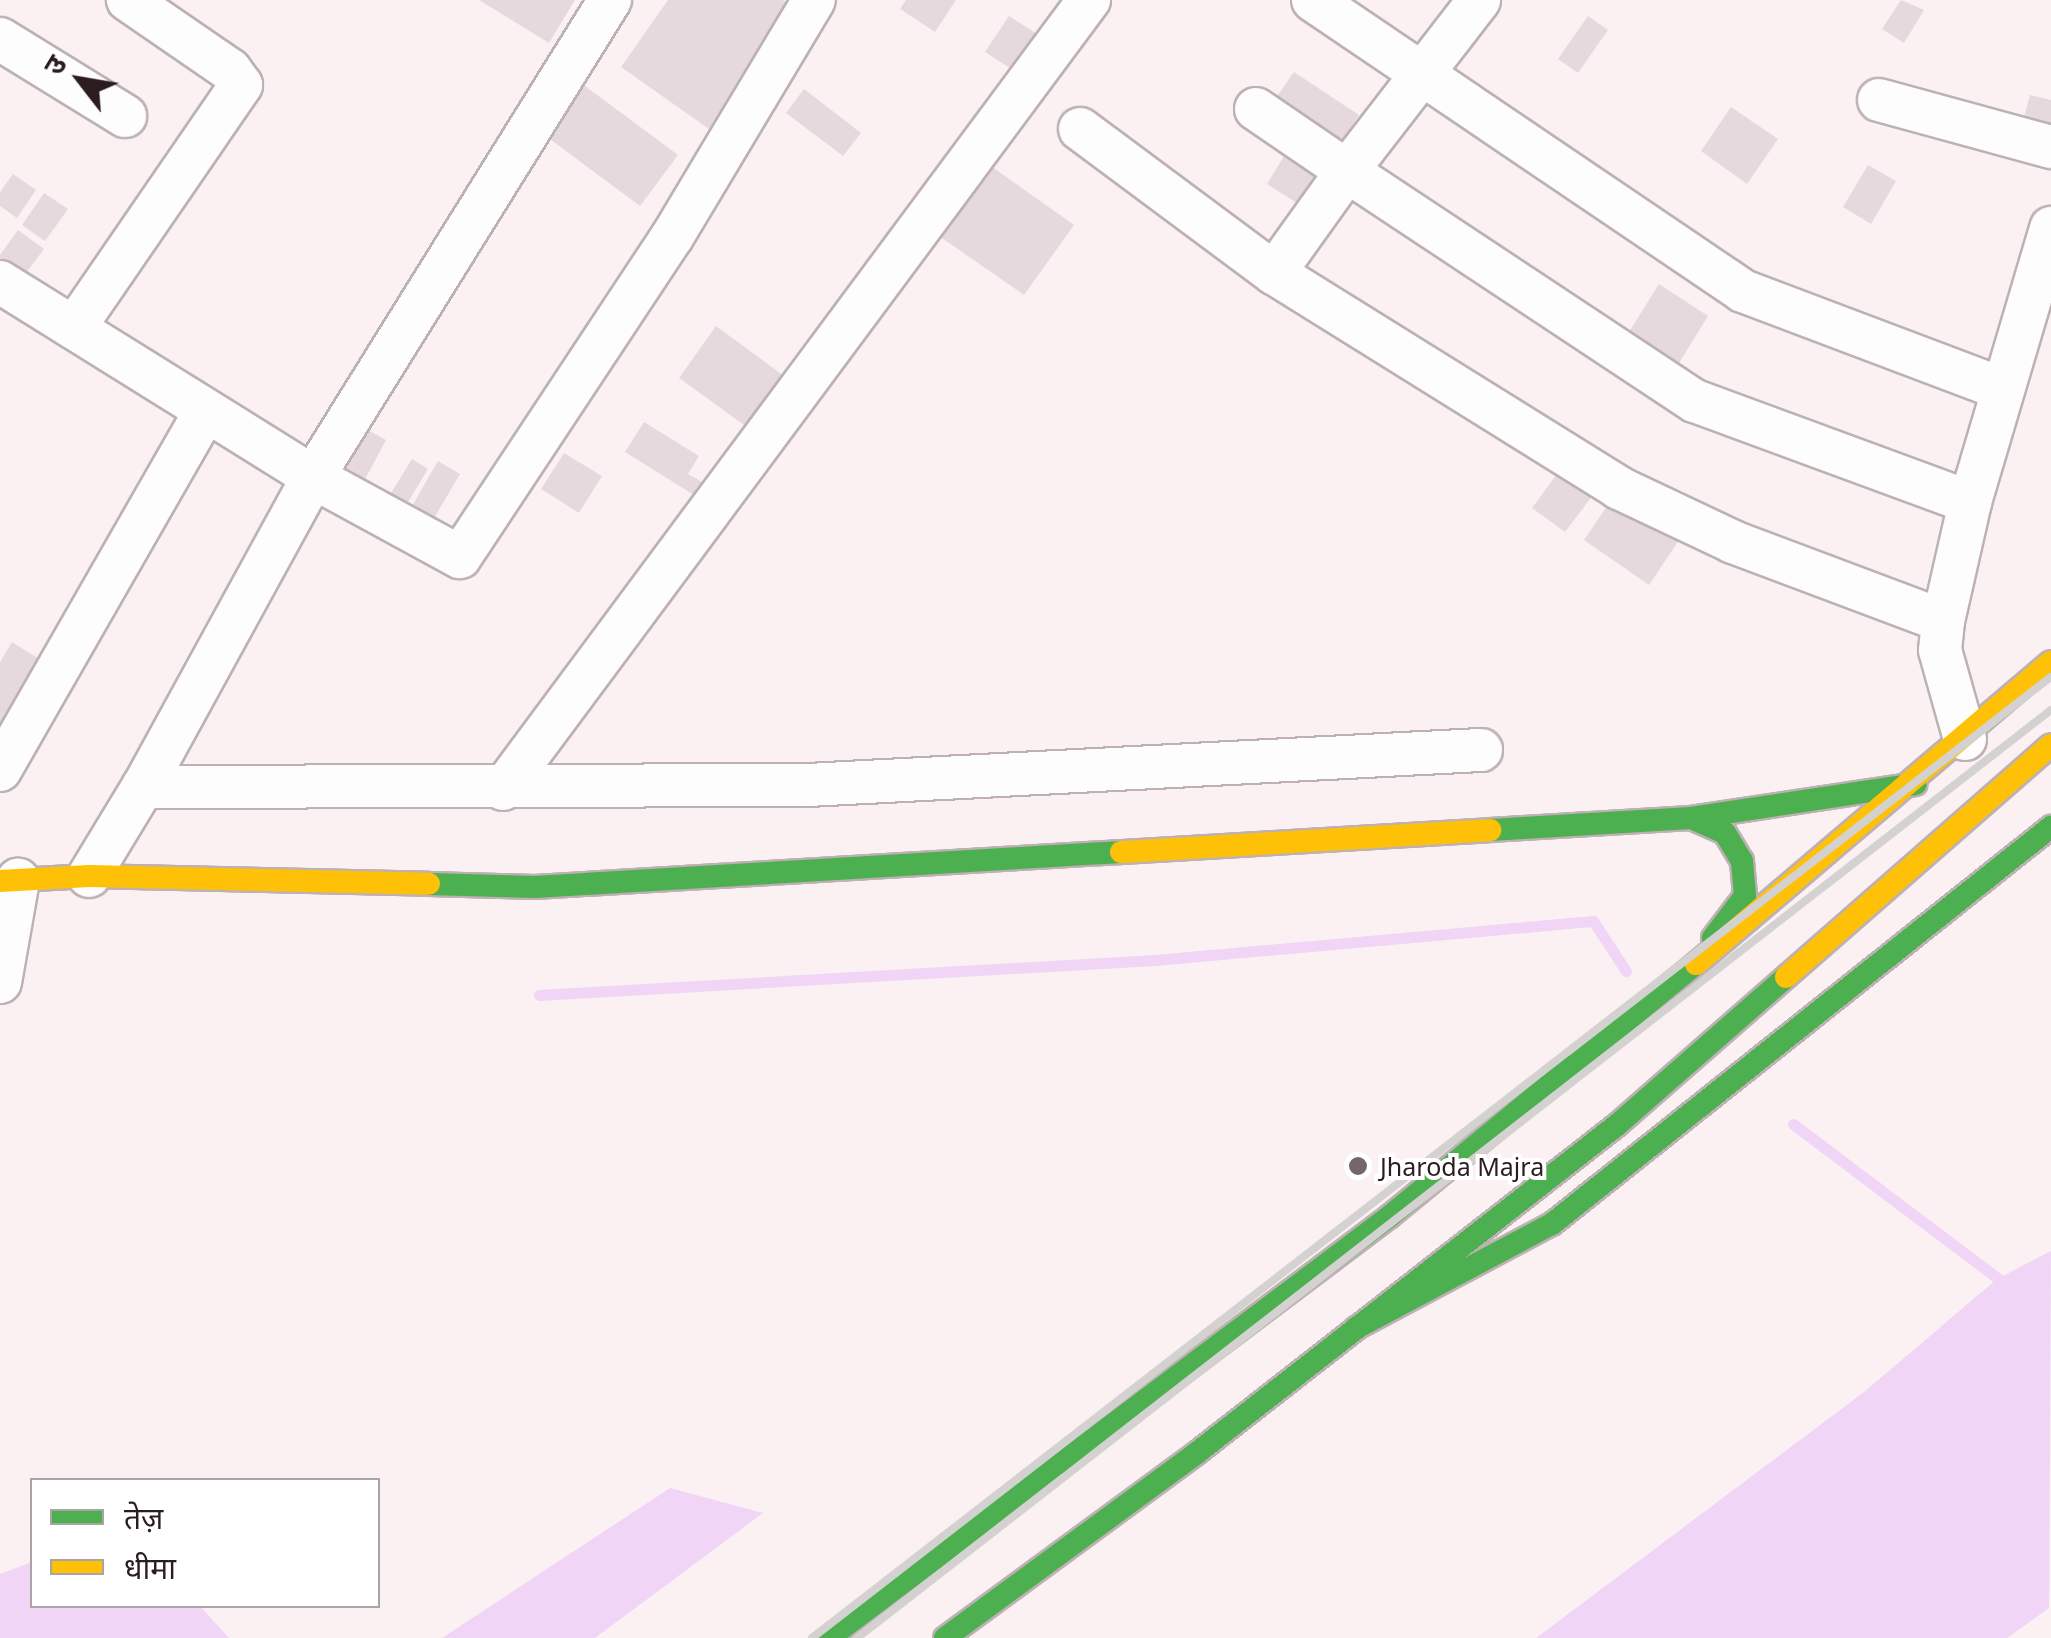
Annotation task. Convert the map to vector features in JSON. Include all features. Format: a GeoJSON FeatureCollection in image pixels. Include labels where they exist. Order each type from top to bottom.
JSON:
{"type":"FeatureCollection","features":[{"type":"Feature","properties":{"kind":"main road"},"geometry":{"type":"LineString","coordinates":[[829,1638],[1390,1216],[1916,784],[2051,662]]}},
{"type":"Feature","properties":{"kind":"main road"},"geometry":{"type":"LineString","coordinates":[[945,1638],[1356,1328],[1707,1047],[2051,746]]}},
{"type":"Feature","properties":{"kind":"main road"},"geometry":{"type":"LineString","coordinates":[[9,880],[90,876],[536,887],[1691,818],[1916,784]]}},
{"type":"Feature","properties":{"kind":"main road"},"geometry":{"type":"LineString","coordinates":[[1691,818],[1725,833],[1742,861],[1745,896],[1691,968],[1707,1047]]}},
{"type":"Feature","properties":{"kind":"main road"},"geometry":{"type":"LineString","coordinates":[[1356,1328],[1552,1224],[2051,827]]}},
{"type":"Feature","properties":{"kind":"street"},"geometry":{"type":"LineString","coordinates":[[74,328],[241,85],[230,70],[128,0]]}},
{"type":"Feature","properties":{"kind":"street"},"geometry":{"type":"LineString","coordinates":[[90,876],[313,478],[610,0]]}},
{"type":"Feature","properties":{"kind":"street"},"geometry":{"type":"LineString","coordinates":[[0,282],[313,478],[452,556],[466,551],[672,237],[814,0]]}},
{"type":"Feature","properties":{"kind":"street"},"geometry":{"type":"LineString","coordinates":[[503,789],[1089,0]]}},
{"type":"Feature","properties":{"kind":"street"},"geometry":{"type":"LineString","coordinates":[[1313,0],[1416,74],[1744,291],[2003,389]]}},
{"type":"Feature","properties":{"kind":"street"},"geometry":{"type":"LineString","coordinates":[[1274,273],[1416,74],[1479,0]]}},
{"type":"Feature","properties":{"kind":"street"},"geometry":{"type":"LineString","coordinates":[[0,39],[126,116]]}},
{"type":"Feature","properties":{"kind":"street"},"geometry":{"type":"LineString","coordinates":[[1879,100],[2051,147]]}},
{"type":"Feature","properties":{"kind":"street"},"geometry":{"type":"LineString","coordinates":[[1256,109],[1695,401],[1970,502]]}},
{"type":"Feature","properties":{"kind":"street"},"geometry":{"type":"LineString","coordinates":[[1080,129],[1274,273],[1673,517],[1943,620]]}},
{"type":"Feature","properties":{"kind":"street"},"geometry":{"type":"LineString","coordinates":[[1965,739],[1940,650],[1943,620],[1970,502],[2051,228]]}},
{"type":"Feature","properties":{"kind":"street"},"geometry":{"type":"LineString","coordinates":[[0,770],[206,411]]}},
{"type":"Feature","properties":{"kind":"street"},"geometry":{"type":"LineString","coordinates":[[143,787],[503,789],[808,785],[1481,750]]}},
{"type":"Feature","properties":{"kind":"street"},"geometry":{"type":"LineString","coordinates":[[2,977],[9,880]]}},
{"type":"Feature","properties":{"kind":"shaded area"},"geometry":{"type":"Polygon","coordinates":[[[2051,1251],[2049,1608],[2007,1638],[1536,1638],[1864,1392],[1997,1279],[2051,1251]]]}},
{"type":"Feature","properties":{"kind":"shaded area"},"geometry":{"type":"Polygon","coordinates":[[[670,1488],[763,1513],[595,1638],[442,1638],[670,1488]]]}},
{"type":"Feature","properties":{"kind":"shaded area"},"geometry":{"type":"Polygon","coordinates":[[[30,1563],[30,1608],[202,1608],[229,1638],[0,1638],[0,1574],[30,1563]]]}},
{"type":"Feature","properties":{"kind":"building"},"geometry":{"type":"Polygon","coordinates":[[[479,0],[575,0],[549,43],[479,0]]]}},
{"type":"Feature","properties":{"kind":"building"},"geometry":{"type":"Polygon","coordinates":[[[668,0],[783,0],[794,8],[709,129],[621,67],[668,0]]]}},
{"type":"Feature","properties":{"kind":"building"},"geometry":{"type":"Polygon","coordinates":[[[906,0],[956,0],[935,32],[900,9],[906,0]]]}},
{"type":"Feature","properties":{"kind":"building"},"geometry":{"type":"Polygon","coordinates":[[[1901,0],[1924,10],[1904,43],[1882,29],[1901,0]]]}},
{"type":"Feature","properties":{"kind":"building"},"geometry":{"type":"Polygon","coordinates":[[[1009,16],[1051,43],[1027,79],[985,52],[1009,16]]]}},
{"type":"Feature","properties":{"kind":"building"},"geometry":{"type":"Polygon","coordinates":[[[1588,16],[1608,30],[1578,73],[1558,59],[1588,16]]]}},
{"type":"Feature","properties":{"kind":"building"},"geometry":{"type":"Polygon","coordinates":[[[1294,72],[1359,115],[1337,148],[1271,105],[1294,72]]]}},
{"type":"Feature","properties":{"kind":"building"},"geometry":{"type":"Polygon","coordinates":[[[581,83],[678,155],[640,206],[543,134],[581,83]]]}},
{"type":"Feature","properties":{"kind":"building"},"geometry":{"type":"Polygon","coordinates":[[[804,89],[861,133],[843,156],[786,113],[804,89]]]}},
{"type":"Feature","properties":{"kind":"building"},"geometry":{"type":"Polygon","coordinates":[[[2030,95],[2051,100],[2051,132],[2022,124],[2030,95]]]}},
{"type":"Feature","properties":{"kind":"building"},"geometry":{"type":"Polygon","coordinates":[[[1731,107],[1778,139],[1747,184],[1701,151],[1731,107]]]}},
{"type":"Feature","properties":{"kind":"building"},"geometry":{"type":"Polygon","coordinates":[[[1292,143],[1323,162],[1297,203],[1267,184],[1292,143]]]}},
{"type":"Feature","properties":{"kind":"building"},"geometry":{"type":"Polygon","coordinates":[[[988,164],[1074,225],[1024,295],[939,236],[988,164]]]}},
{"type":"Feature","properties":{"kind":"building"},"geometry":{"type":"Polygon","coordinates":[[[1868,165],[1896,181],[1871,224],[1843,207],[1868,165]]]}},
{"type":"Feature","properties":{"kind":"building"},"geometry":{"type":"Polygon","coordinates":[[[13,174],[36,190],[17,218],[0,206],[0,192],[13,174]]]}},
{"type":"Feature","properties":{"kind":"building"},"geometry":{"type":"Polygon","coordinates":[[[44,193],[68,209],[45,241],[22,225],[44,193]]]}},
{"type":"Feature","properties":{"kind":"building"},"geometry":{"type":"Polygon","coordinates":[[[18,230],[44,249],[17,285],[0,272],[0,255],[18,230]]]}},
{"type":"Feature","properties":{"kind":"building"},"geometry":{"type":"Polygon","coordinates":[[[1659,284],[1708,316],[1679,363],[1629,332],[1659,284]]]}},
{"type":"Feature","properties":{"kind":"building"},"geometry":{"type":"Polygon","coordinates":[[[716,326],[788,379],[751,430],[679,378],[716,326]]]}},
{"type":"Feature","properties":{"kind":"building"},"geometry":{"type":"Polygon","coordinates":[[[644,422],[699,456],[688,474],[702,482],[694,495],[625,452],[644,422]]]}},
{"type":"Feature","properties":{"kind":"building"},"geometry":{"type":"Polygon","coordinates":[[[366,429],[386,440],[362,485],[341,474],[366,429]]]}},
{"type":"Feature","properties":{"kind":"building"},"geometry":{"type":"Polygon","coordinates":[[[564,453],[602,476],[579,513],[541,489],[564,453]]]}},
{"type":"Feature","properties":{"kind":"building"},"geometry":{"type":"Polygon","coordinates":[[[412,459],[428,469],[404,509],[388,498],[412,459]]]}},
{"type":"Feature","properties":{"kind":"building"},"geometry":{"type":"Polygon","coordinates":[[[438,461],[460,474],[430,525],[408,513],[438,461]]]}},
{"type":"Feature","properties":{"kind":"building"},"geometry":{"type":"Polygon","coordinates":[[[1560,470],[1593,495],[1565,532],[1532,508],[1560,470]]]}},
{"type":"Feature","properties":{"kind":"building"},"geometry":{"type":"Polygon","coordinates":[[[1616,493],[1681,537],[1649,585],[1584,540],[1616,493]]]}},
{"type":"Feature","properties":{"kind":"building"},"geometry":{"type":"Polygon","coordinates":[[[12,642],[52,667],[0,754],[0,662],[12,642]]]}},
{"type":"Feature","properties":{"kind":"waterway"},"geometry":{"type":"LineString","coordinates":[[539,995],[1155,960],[1593,921],[1626,971]]}},
{"type":"Feature","properties":{"kind":"waterway"},"geometry":{"type":"LineString","coordinates":[[1793,1124],[2009,1287]]}},
{"type":"Feature","properties":{"kind":"railway"},"geometry":{"type":"LineString","coordinates":[[812,1638],[2051,677]]}},
{"type":"Feature","properties":{"kind":"railway"},"geometry":{"type":"LineString","coordinates":[[857,1638],[2051,710]]}},
{"type":"Feature","properties":{"kind":"traffic: fast"},"geometry":{"type":"LineString","coordinates":[[1490,830],[1691,818],[1915,784]]}},
{"type":"Feature","properties":{"kind":"traffic: fast"},"geometry":{"type":"LineString","coordinates":[[1691,818],[1725,833],[1742,861],[1745,896],[1713,938]]}},
{"type":"Feature","properties":{"kind":"traffic: fast"},"geometry":{"type":"LineString","coordinates":[[1356,1328],[1552,1224],[2051,827]]}},
{"type":"Feature","properties":{"kind":"traffic: fast"},"geometry":{"type":"LineString","coordinates":[[429,884],[535,887],[1121,852]]}},
{"type":"Feature","properties":{"kind":"traffic: fast"},"geometry":{"type":"LineString","coordinates":[[829,1638],[1390,1216],[1696,964]]}},
{"type":"Feature","properties":{"kind":"traffic: fast"},"geometry":{"type":"LineString","coordinates":[[945,1638],[1198,1452],[1617,1125],[1786,977]]}},
{"type":"Feature","properties":{"kind":"traffic: slow"},"geometry":{"type":"LineString","coordinates":[[1696,964],[2051,662]]}},
{"type":"Feature","properties":{"kind":"traffic: slow"},"geometry":{"type":"LineString","coordinates":[[1786,977],[2051,745]]}},
{"type":"Feature","properties":{"kind":"traffic: slow"},"geometry":{"type":"LineString","coordinates":[[1121,852],[1490,830]]}},
{"type":"Feature","properties":{"kind":"traffic: slow"},"geometry":{"type":"LineString","coordinates":[[0,881],[89,876],[429,884]]}},
{"type":"Feature","properties":{"kind":"place","name":"Jharoda Majra"},"geometry":{"type":"Point","coordinates":[1358,1166]}}]}
